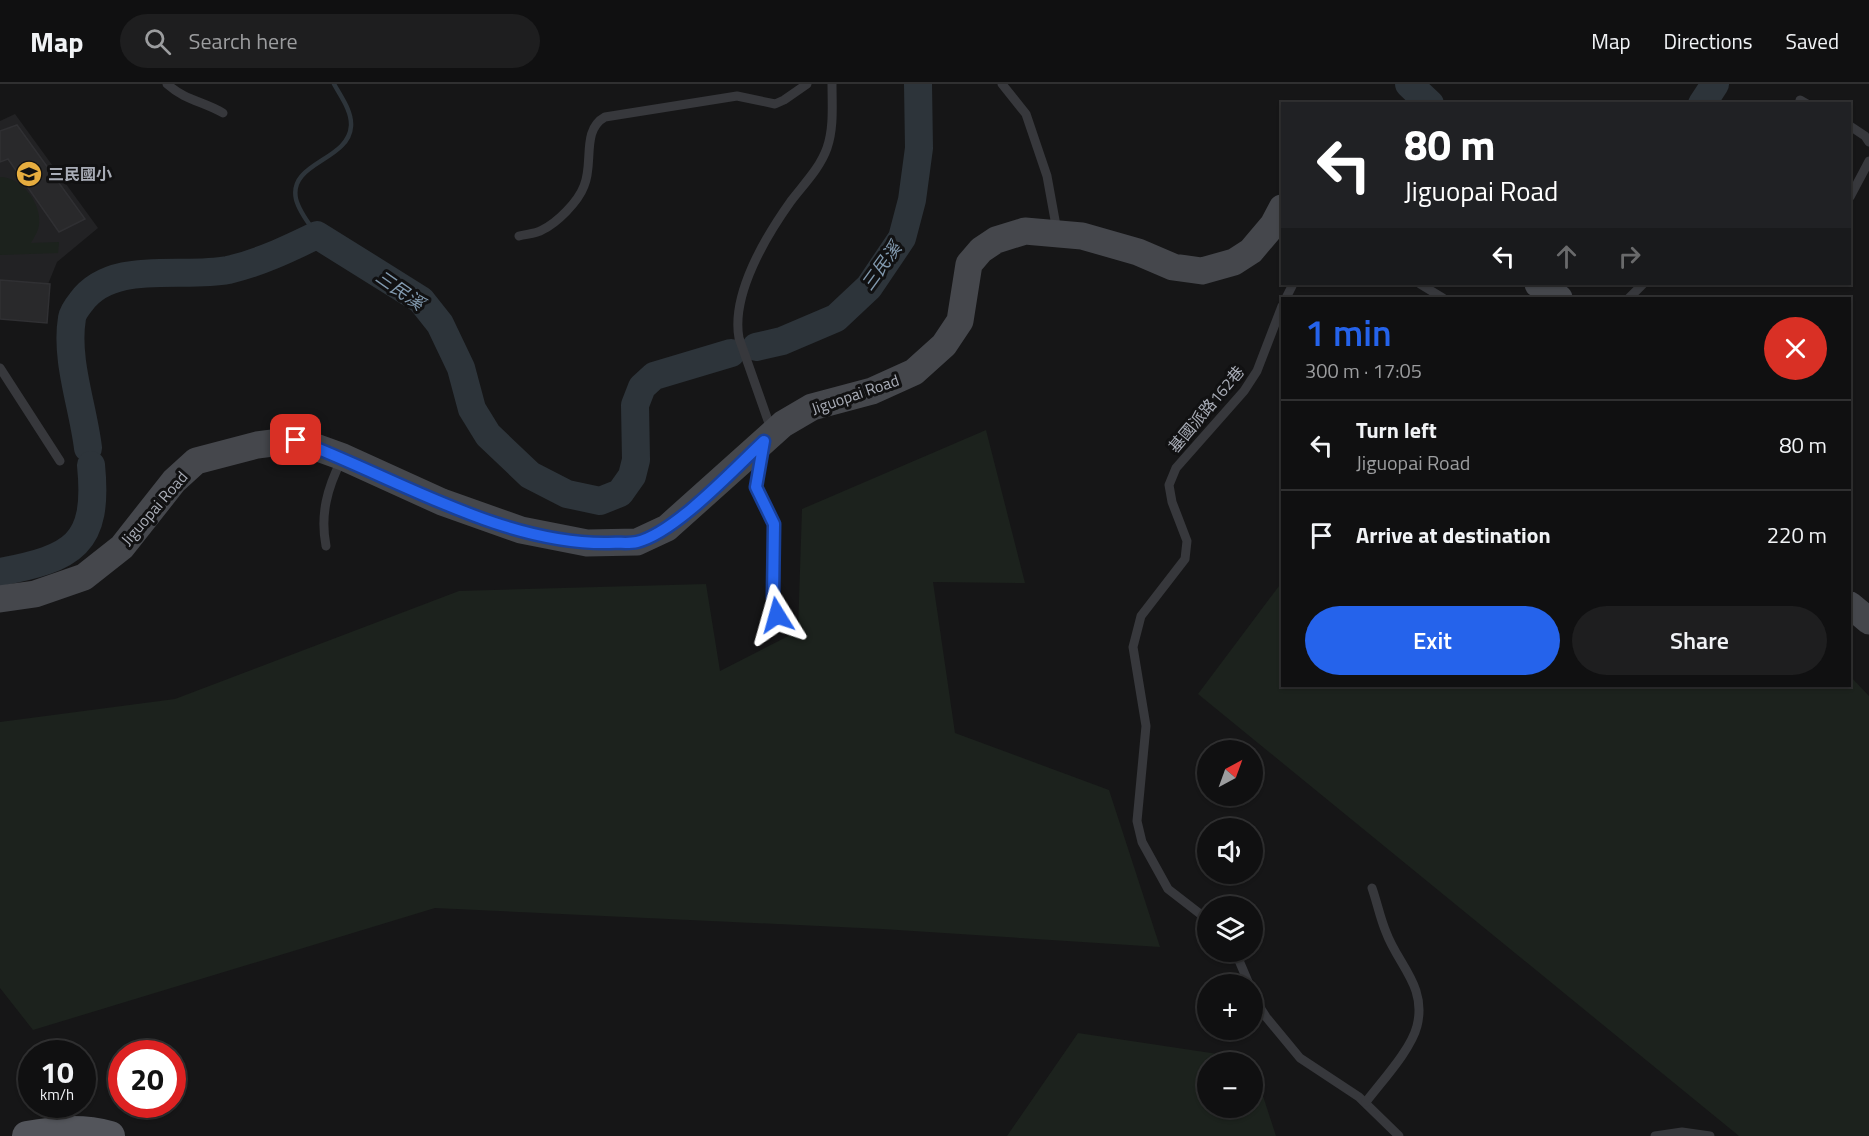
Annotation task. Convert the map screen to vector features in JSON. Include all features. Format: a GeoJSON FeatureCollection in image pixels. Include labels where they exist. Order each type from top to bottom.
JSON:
{"type":"FeatureCollection","features":[{"type":"Feature","properties":{"kind":"main road"},"geometry":{"type":"LineString","coordinates":[[27,1136],[60,1130],[93,1131],[110,1136]]}},
{"type":"Feature","properties":{"kind":"street","name":"Jiguopai Road"},"geometry":{"type":"LineString","coordinates":[[0,599],[35,594],[84,577],[122,547],[174,481],[196,461],[257,445],[296,440],[343,457],[442,502],[521,530],[587,543],[637,542],[667,528],[768,437],[812,407],[872,391],[914,372],[944,345],[960,321],[969,264],[981,250],[996,240],[1025,231],[1082,236],[1138,252],[1173,267],[1202,271],[1234,262],[1251,251],[1281,209]]}},
{"type":"Feature","properties":{"kind":"street"},"geometry":{"type":"LineString","coordinates":[[1851,607],[1869,621]]}},
{"type":"Feature","properties":{"kind":"lane"},"geometry":{"type":"LineString","coordinates":[[167,84],[190,100],[212,106],[223,113]]}},
{"type":"Feature","properties":{"kind":"lane"},"geometry":{"type":"LineString","coordinates":[[519,236],[541,231],[576,199],[585,186],[592,130],[596,122],[604,117],[736,96],[775,104],[807,84]]}},
{"type":"Feature","properties":{"kind":"lane"},"geometry":{"type":"LineString","coordinates":[[777,615],[773,597],[774,524],[756,487],[768,437],[736,325],[738,305],[773,227],[815,170],[827,149],[831,130],[832,84]]}},
{"type":"Feature","properties":{"kind":"lane"},"geometry":{"type":"LineString","coordinates":[[1002,84],[1026,114],[1047,176],[1057,234]]}},
{"type":"Feature","properties":{"kind":"lane"},"geometry":{"type":"LineString","coordinates":[[1851,127],[1865,136],[1869,142]]}},
{"type":"Feature","properties":{"kind":"lane"},"geometry":{"type":"LineString","coordinates":[[1851,195],[1869,161]]}},
{"type":"Feature","properties":{"kind":"lane"},"geometry":{"type":"LineString","coordinates":[[1422,285],[1441,297]]}},
{"type":"Feature","properties":{"kind":"lane"},"geometry":{"type":"LineString","coordinates":[[1630,297],[1642,285]]}},
{"type":"Feature","properties":{"kind":"lane","name":"基國派路162巷"},"geometry":{"type":"LineString","coordinates":[[1197,911],[1168,889],[1142,842],[1137,821],[1146,726],[1133,647],[1141,616],[1185,559],[1187,541],[1172,502],[1169,484],[1176,468],[1244,391],[1257,371],[1281,309]]}},
{"type":"Feature","properties":{"kind":"lane"},"geometry":{"type":"LineString","coordinates":[[0,368],[60,461]]}},
{"type":"Feature","properties":{"kind":"lane"},"geometry":{"type":"LineString","coordinates":[[326,546],[322,530],[324,507],[328,490],[343,457]]}},
{"type":"Feature","properties":{"kind":"lane"},"geometry":{"type":"LineString","coordinates":[[1366,1102],[1409,1043],[1418,1025],[1418,997],[1412,975],[1386,933],[1372,888]]}},
{"type":"Feature","properties":{"kind":"lane"},"geometry":{"type":"LineString","coordinates":[[1263,1012],[1300,1058],[1366,1102],[1399,1136]]}},
{"type":"Feature","properties":{"kind":"lane"},"geometry":{"type":"LineString","coordinates":[[1655,1136],[1682,1132],[1710,1136]]}},
{"type":"Feature","properties":{"kind":"shaded area","name":"三民國小"},"geometry":{"type":"Polygon","coordinates":[[[15,114],[98,228],[57,262],[40,304],[0,300],[0,121],[15,114]]]}},
{"type":"Feature","properties":{"kind":"shaded area"},"geometry":{"type":"Polygon","coordinates":[[[0,177],[16,182],[29,193],[34,201],[39,225],[31,243],[59,242],[58,253],[0,255],[0,177]]]}},
{"type":"Feature","properties":{"kind":"shaded area"},"geometry":{"type":"Polygon","coordinates":[[[986,430],[1025,583],[933,582],[955,733],[1109,790],[1160,947],[882,929],[435,908],[33,1030],[0,988],[0,722],[175,699],[459,591],[706,584],[720,671],[798,631],[802,509],[986,430]]]}},
{"type":"Feature","properties":{"kind":"shaded area"},"geometry":{"type":"Polygon","coordinates":[[[1281,583],[1281,687],[1851,687],[1851,677],[1869,696],[1869,1136],[1739,1136],[1263,747],[1263,740],[1254,740],[1198,694],[1281,583]]]}},
{"type":"Feature","properties":{"kind":"shaded area"},"geometry":{"type":"Polygon","coordinates":[[[1078,1033],[1204,1052],[1197,1052],[1197,1118],[1263,1118],[1263,1096],[1276,1136],[1007,1136],[1078,1033]]]}},
{"type":"Feature","properties":{"kind":"building"},"geometry":{"type":"Polygon","coordinates":[[[17,125],[85,219],[59,232],[8,159],[0,162],[0,131],[17,125]]]}},
{"type":"Feature","properties":{"kind":"building"},"geometry":{"type":"Polygon","coordinates":[[[0,280],[50,284],[47,323],[0,319],[0,280]]]}},
{"type":"Feature","properties":{"kind":"waterway"},"geometry":{"type":"LineString","coordinates":[[317,235],[300,209],[296,199],[296,187],[301,177],[309,169],[331,155],[348,138],[351,126],[350,115],[334,84]]}},
{"type":"Feature","properties":{"kind":"waterway","name":"三民溪"},"geometry":{"type":"LineString","coordinates":[[756,347],[782,341],[836,318],[869,287],[902,238],[912,200],[919,148],[918,84]]}},
{"type":"Feature","properties":{"kind":"waterway","name":"三民溪"},"geometry":{"type":"LineString","coordinates":[[1409,84],[1428,102]]}},
{"type":"Feature","properties":{"kind":"waterway","name":"三民溪"},"geometry":{"type":"LineString","coordinates":[[1703,102],[1715,84]]}},
{"type":"Feature","properties":{"kind":"waterway","name":"三民溪"},"geometry":{"type":"LineString","coordinates":[[88,448],[73,367],[70,334],[74,312],[94,289],[111,280],[129,275],[228,270],[262,260],[317,235],[421,300],[440,324],[461,368],[472,409],[488,435],[530,475],[567,494],[600,501],[620,493],[632,476],[636,460],[635,405],[642,387],[654,376],[731,353]]}},
{"type":"Feature","properties":{"kind":"waterway","name":"三民溪"},"geometry":{"type":"LineString","coordinates":[[0,572],[46,561],[63,553],[76,543],[85,530],[90,514],[91,465]]}},
{"type":"Feature","properties":{"kind":"place","name":"三民國小"},"geometry":{"type":"Point","coordinates":[29,174]}},
{"type":"Feature","properties":{"kind":"route"},"geometry":{"type":"LineString","coordinates":[[296,440],[343,457],[442,502],[521,530],[587,543],[637,542],[667,528],[764,441],[756,487],[774,524],[773,597],[777,615]]}}]}
